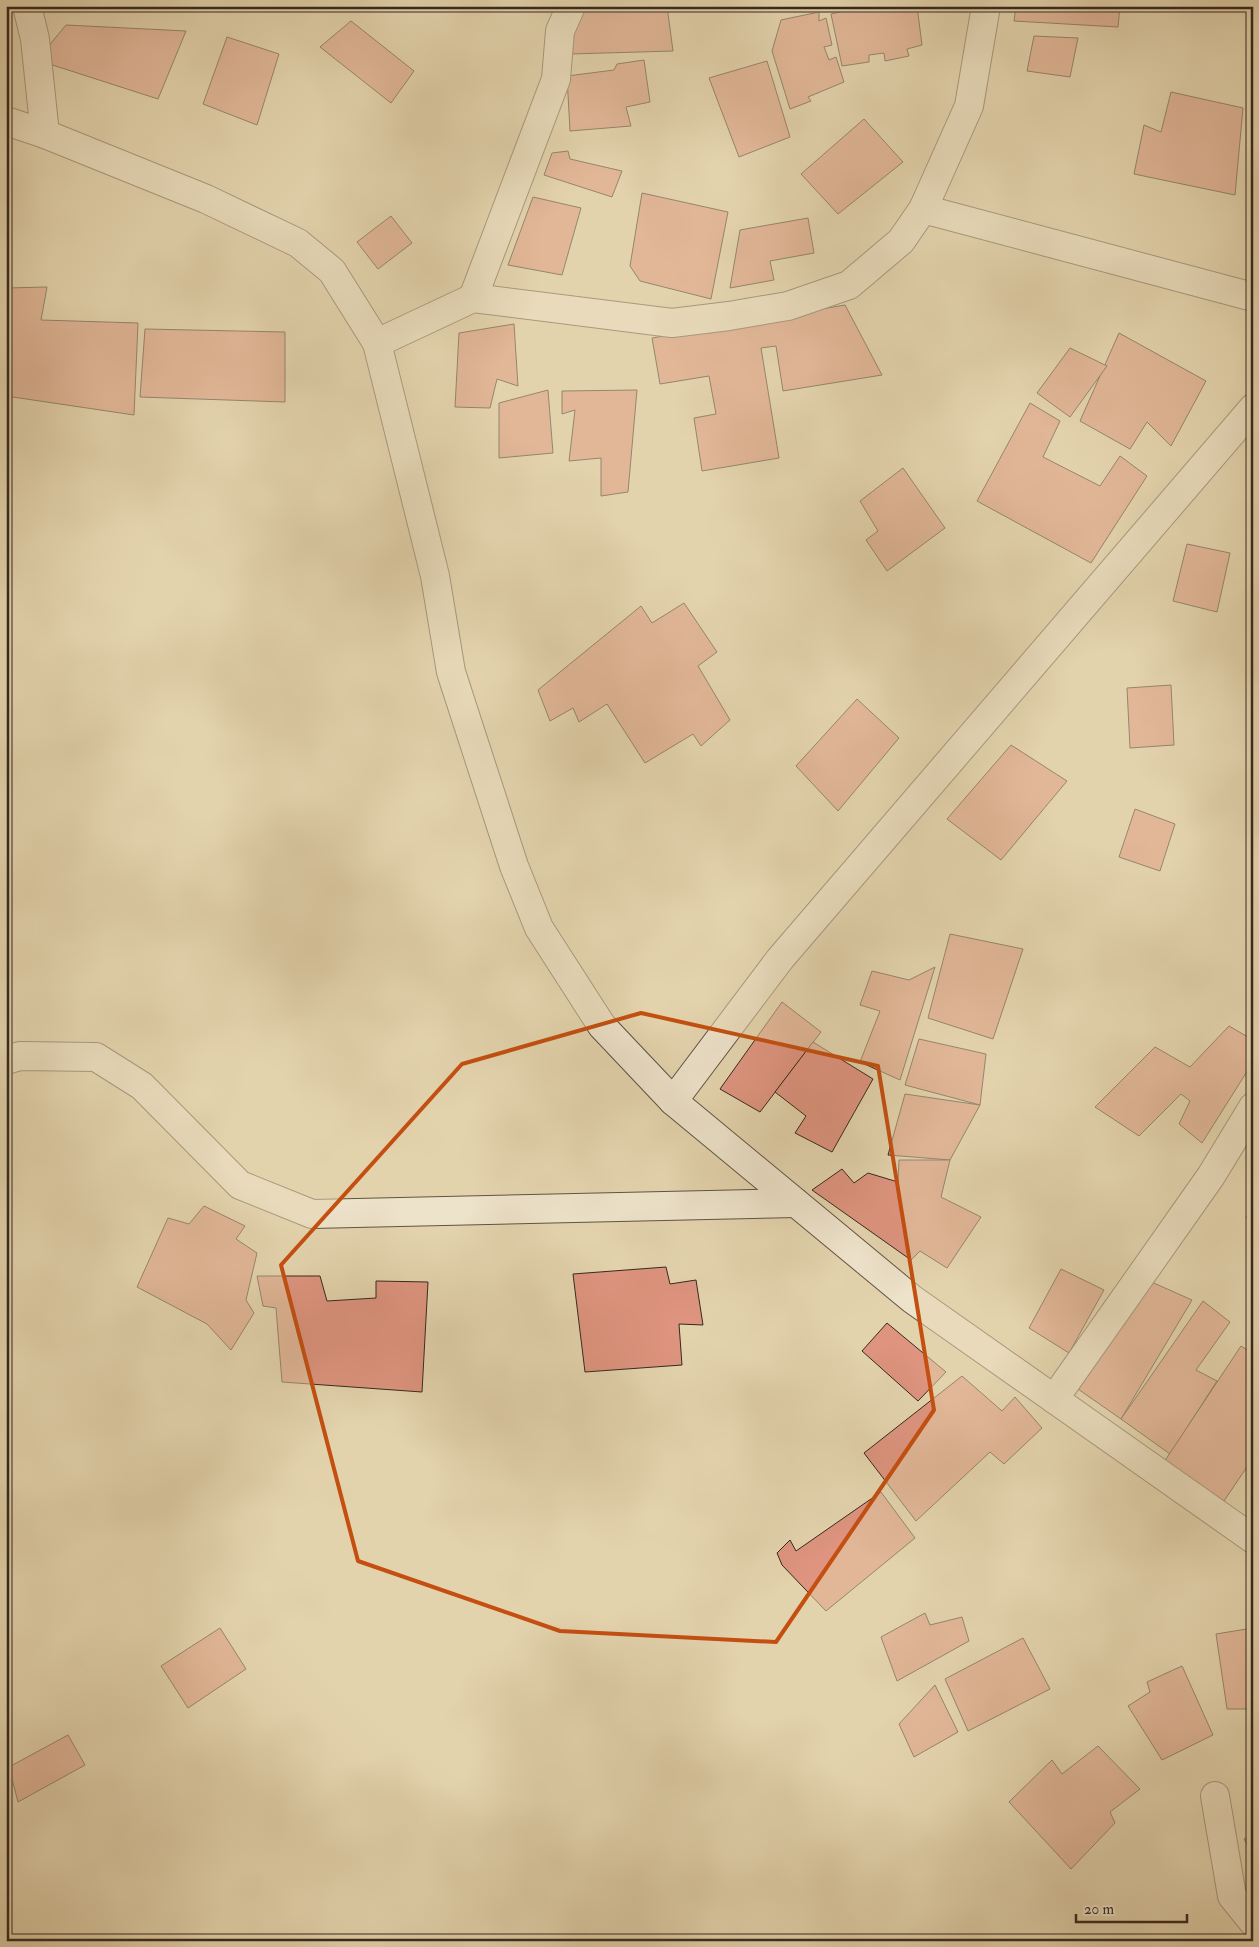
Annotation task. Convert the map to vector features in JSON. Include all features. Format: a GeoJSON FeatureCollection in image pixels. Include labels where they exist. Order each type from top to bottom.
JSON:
{"type":"FeatureCollection","features":[{"type":"Feature","properties":{"kind":"street"},"geometry":{"type":"LineString","coordinates":[[27,6],[35,39],[45,134]]}},
{"type":"Feature","properties":{"kind":"street"},"geometry":{"type":"LineString","coordinates":[[473,298],[556,79],[560,31],[571,6]]}},
{"type":"Feature","properties":{"kind":"street"},"geometry":{"type":"LineString","coordinates":[[377,344],[473,298],[672,323],[788,306],[849,285],[901,241],[924,209],[969,106],[986,6]]}},
{"type":"Feature","properties":{"kind":"street"},"geometry":{"type":"LineString","coordinates":[[6,121],[45,134],[206,199],[298,243],[332,271],[377,344],[435,576],[451,672],[514,866],[539,928],[602,1026],[673,1101],[912,1299],[1253,1539]]}},
{"type":"Feature","properties":{"kind":"street"},"geometry":{"type":"LineString","coordinates":[[924,209],[1253,297]]}},
{"type":"Feature","properties":{"kind":"street"},"geometry":{"type":"LineString","coordinates":[[673,1101],[780,959],[1253,408]]}},
{"type":"Feature","properties":{"kind":"street"},"geometry":{"type":"LineString","coordinates":[[6,1060],[20,1056],[96,1057],[142,1086],[240,1185],[312,1214],[796,1203]]}},
{"type":"Feature","properties":{"kind":"street"},"geometry":{"type":"LineString","coordinates":[[1054,1399],[1211,1176],[1253,1107]]}},
{"type":"Feature","properties":{"kind":"street"},"geometry":{"type":"LineString","coordinates":[[1215,1796],[1232,1896],[1253,1922]]}},
{"type":"Feature","properties":{"kind":"highlighted area"},"geometry":{"type":"Polygon","coordinates":[[[641,1013],[878,1066],[934,1410],[776,1642],[560,1631],[358,1561],[281,1265],[462,1064],[641,1013]]]}},
{"type":"Feature","properties":{"kind":"building"},"geometry":{"type":"Polygon","coordinates":[[[575,6],[667,6],[673,51],[570,54],[575,6]]]}},
{"type":"Feature","properties":{"kind":"building"},"geometry":{"type":"Polygon","coordinates":[[[867,6],[917,6],[922,45],[907,49],[909,56],[885,61],[884,53],[869,55],[869,62],[842,66],[831,14],[867,6]]]}},
{"type":"Feature","properties":{"kind":"building"},"geometry":{"type":"Polygon","coordinates":[[[1016,6],[1120,6],[1118,27],[1014,21],[1016,6]]]}},
{"type":"Feature","properties":{"kind":"building"},"geometry":{"type":"Polygon","coordinates":[[[819,12],[819,21],[826,18],[832,45],[824,47],[829,60],[836,57],[844,82],[808,97],[811,101],[790,109],[772,51],[781,20],[819,12]]]}},
{"type":"Feature","properties":{"kind":"building"},"geometry":{"type":"Polygon","coordinates":[[[351,21],[414,71],[391,103],[320,47],[351,21]]]}},
{"type":"Feature","properties":{"kind":"building"},"geometry":{"type":"Polygon","coordinates":[[[66,25],[186,31],[158,99],[37,60],[66,25]]]}},
{"type":"Feature","properties":{"kind":"building"},"geometry":{"type":"Polygon","coordinates":[[[1034,36],[1078,38],[1070,77],[1027,71],[1034,36]]]}},
{"type":"Feature","properties":{"kind":"building"},"geometry":{"type":"Polygon","coordinates":[[[227,37],[279,54],[257,125],[203,104],[227,37]]]}},
{"type":"Feature","properties":{"kind":"building"},"geometry":{"type":"Polygon","coordinates":[[[644,60],[650,102],[626,107],[631,126],[570,131],[567,76],[614,70],[617,64],[644,60]]]}},
{"type":"Feature","properties":{"kind":"building"},"geometry":{"type":"Polygon","coordinates":[[[767,61],[790,137],[739,157],[709,78],[767,61]]]}},
{"type":"Feature","properties":{"kind":"building"},"geometry":{"type":"Polygon","coordinates":[[[1171,92],[1243,108],[1235,195],[1134,174],[1144,125],[1161,132],[1171,92]]]}},
{"type":"Feature","properties":{"kind":"building"},"geometry":{"type":"Polygon","coordinates":[[[864,119],[903,162],[838,214],[801,174],[864,119]]]}},
{"type":"Feature","properties":{"kind":"building"},"geometry":{"type":"Polygon","coordinates":[[[568,151],[570,159],[622,171],[612,197],[544,175],[552,153],[568,151]]]}},
{"type":"Feature","properties":{"kind":"building"},"geometry":{"type":"Polygon","coordinates":[[[642,193],[728,212],[711,299],[640,281],[630,266],[642,193]]]}},
{"type":"Feature","properties":{"kind":"building"},"geometry":{"type":"Polygon","coordinates":[[[533,197],[581,208],[562,275],[508,265],[533,197]]]}},
{"type":"Feature","properties":{"kind":"building"},"geometry":{"type":"Polygon","coordinates":[[[391,216],[412,243],[378,269],[357,242],[391,216]]]}},
{"type":"Feature","properties":{"kind":"building"},"geometry":{"type":"Polygon","coordinates":[[[808,218],[814,253],[770,261],[774,280],[730,288],[740,230],[808,218]]]}},
{"type":"Feature","properties":{"kind":"building"},"geometry":{"type":"Polygon","coordinates":[[[47,287],[41,320],[138,323],[134,415],[6,396],[6,288],[47,287]]]}},
{"type":"Feature","properties":{"kind":"building"},"geometry":{"type":"Polygon","coordinates":[[[845,305],[882,375],[783,391],[776,346],[761,348],[779,458],[702,471],[694,418],[716,414],[709,376],[660,384],[652,338],[845,305]]]}},
{"type":"Feature","properties":{"kind":"building"},"geometry":{"type":"Polygon","coordinates":[[[514,324],[518,386],[497,379],[490,408],[455,407],[459,333],[514,324]]]}},
{"type":"Feature","properties":{"kind":"building"},"geometry":{"type":"Polygon","coordinates":[[[145,329],[285,332],[285,402],[140,397],[145,329]]]}},
{"type":"Feature","properties":{"kind":"building"},"geometry":{"type":"Polygon","coordinates":[[[1119,333],[1206,381],[1171,446],[1147,422],[1130,449],[1080,421],[1119,333]]]}},
{"type":"Feature","properties":{"kind":"building"},"geometry":{"type":"Polygon","coordinates":[[[1070,348],[1107,366],[1070,417],[1037,393],[1070,348]]]}},
{"type":"Feature","properties":{"kind":"building"},"geometry":{"type":"Polygon","coordinates":[[[548,390],[553,453],[499,458],[499,403],[548,390]]]}},
{"type":"Feature","properties":{"kind":"building"},"geometry":{"type":"Polygon","coordinates":[[[637,390],[628,492],[601,496],[601,458],[569,461],[575,410],[562,414],[562,391],[637,390]]]}},
{"type":"Feature","properties":{"kind":"building"},"geometry":{"type":"Polygon","coordinates":[[[1030,403],[1060,421],[1043,457],[1100,486],[1120,456],[1147,476],[1091,563],[977,501],[1030,403]]]}},
{"type":"Feature","properties":{"kind":"building"},"geometry":{"type":"Polygon","coordinates":[[[903,468],[945,528],[887,571],[866,540],[878,531],[860,501],[903,468]]]}},
{"type":"Feature","properties":{"kind":"building"},"geometry":{"type":"Polygon","coordinates":[[[1187,544],[1230,553],[1217,612],[1173,601],[1187,544]]]}},
{"type":"Feature","properties":{"kind":"building"},"geometry":{"type":"Polygon","coordinates":[[[684,603],[717,652],[698,666],[730,720],[701,746],[693,734],[645,763],[607,704],[579,722],[573,708],[550,721],[538,690],[641,606],[652,623],[684,603]]]}},
{"type":"Feature","properties":{"kind":"building"},"geometry":{"type":"Polygon","coordinates":[[[1171,685],[1174,745],[1130,748],[1127,688],[1171,685]]]}},
{"type":"Feature","properties":{"kind":"building"},"geometry":{"type":"Polygon","coordinates":[[[857,699],[899,738],[838,811],[796,766],[857,699]]]}},
{"type":"Feature","properties":{"kind":"building"},"geometry":{"type":"Polygon","coordinates":[[[1011,745],[1067,781],[1001,860],[947,819],[1011,745]]]}},
{"type":"Feature","properties":{"kind":"building"},"geometry":{"type":"Polygon","coordinates":[[[1135,809],[1175,824],[1160,871],[1119,857],[1135,809]]]}},
{"type":"Feature","properties":{"kind":"building"},"geometry":{"type":"Polygon","coordinates":[[[950,934],[1023,949],[993,1039],[928,1018],[950,934]]]}},
{"type":"Feature","properties":{"kind":"building"},"geometry":{"type":"Polygon","coordinates":[[[935,967],[900,1080],[860,1062],[880,1011],[860,1005],[872,971],[909,980],[935,967]]]}},
{"type":"Feature","properties":{"kind":"building"},"geometry":{"type":"Polygon","coordinates":[[[782,1002],[821,1032],[760,1112],[720,1089],[782,1002]]]}},
{"type":"Feature","properties":{"kind":"building"},"geometry":{"type":"Polygon","coordinates":[[[1229,1026],[1253,1040],[1253,1062],[1202,1143],[1179,1124],[1190,1101],[1181,1094],[1139,1136],[1095,1107],[1155,1047],[1190,1067],[1229,1026]]]}},
{"type":"Feature","properties":{"kind":"building"},"geometry":{"type":"Polygon","coordinates":[[[919,1039],[986,1054],[980,1105],[905,1085],[919,1039]]]}},
{"type":"Feature","properties":{"kind":"building"},"geometry":{"type":"Polygon","coordinates":[[[813,1042],[873,1079],[832,1152],[795,1133],[806,1116],[775,1092],[813,1042]]]}},
{"type":"Feature","properties":{"kind":"building"},"geometry":{"type":"Polygon","coordinates":[[[905,1094],[980,1105],[950,1160],[888,1155],[905,1094]]]}},
{"type":"Feature","properties":{"kind":"building"},"geometry":{"type":"Polygon","coordinates":[[[899,1160],[950,1160],[941,1197],[981,1217],[947,1268],[920,1251],[911,1260],[812,1190],[842,1169],[854,1183],[868,1173],[898,1182],[899,1160]]]}},
{"type":"Feature","properties":{"kind":"building"},"geometry":{"type":"Polygon","coordinates":[[[204,1206],[245,1226],[236,1239],[257,1253],[246,1300],[254,1313],[231,1350],[207,1324],[137,1287],[168,1218],[189,1224],[204,1206]]]}},
{"type":"Feature","properties":{"kind":"building"},"geometry":{"type":"Polygon","coordinates":[[[1253,1209],[1253,1230],[1246,1217],[1253,1209]]]}},
{"type":"Feature","properties":{"kind":"building"},"geometry":{"type":"Polygon","coordinates":[[[666,1267],[670,1284],[696,1280],[703,1325],[679,1324],[682,1365],[585,1372],[573,1274],[666,1267]]]}},
{"type":"Feature","properties":{"kind":"building"},"geometry":{"type":"Polygon","coordinates":[[[1061,1269],[1104,1290],[1069,1353],[1029,1328],[1061,1269]]]}},
{"type":"Feature","properties":{"kind":"building"},"geometry":{"type":"Polygon","coordinates":[[[257,1276],[320,1276],[327,1301],[376,1298],[376,1281],[428,1282],[422,1392],[282,1382],[276,1308],[263,1306],[257,1276]]]}},
{"type":"Feature","properties":{"kind":"building"},"geometry":{"type":"Polygon","coordinates":[[[1147,1280],[1192,1300],[1121,1419],[1078,1389],[1147,1280]]]}},
{"type":"Feature","properties":{"kind":"building"},"geometry":{"type":"Polygon","coordinates":[[[1203,1301],[1230,1322],[1196,1370],[1217,1381],[1170,1454],[1121,1419],[1203,1301]]]}},
{"type":"Feature","properties":{"kind":"building"},"geometry":{"type":"Polygon","coordinates":[[[887,1323],[946,1372],[918,1401],[862,1351],[887,1323]]]}},
{"type":"Feature","properties":{"kind":"building"},"geometry":{"type":"Polygon","coordinates":[[[1241,1346],[1253,1354],[1253,1458],[1224,1501],[1164,1462],[1241,1346]]]}},
{"type":"Feature","properties":{"kind":"building"},"geometry":{"type":"Polygon","coordinates":[[[962,1376],[1002,1411],[1015,1397],[1042,1428],[1004,1464],[990,1452],[916,1521],[864,1453],[962,1376]]]}},
{"type":"Feature","properties":{"kind":"building"},"geometry":{"type":"Polygon","coordinates":[[[881,1492],[915,1538],[826,1611],[782,1565],[777,1553],[790,1540],[796,1551],[881,1492]]]}},
{"type":"Feature","properties":{"kind":"building"},"geometry":{"type":"Polygon","coordinates":[[[925,1613],[930,1625],[962,1617],[969,1641],[897,1681],[881,1637],[925,1613]]]}},
{"type":"Feature","properties":{"kind":"building"},"geometry":{"type":"Polygon","coordinates":[[[220,1628],[246,1669],[188,1708],[161,1666],[220,1628]]]}},
{"type":"Feature","properties":{"kind":"building"},"geometry":{"type":"Polygon","coordinates":[[[1253,1628],[1253,1709],[1227,1709],[1216,1634],[1253,1628]]]}},
{"type":"Feature","properties":{"kind":"building"},"geometry":{"type":"Polygon","coordinates":[[[1023,1638],[1050,1689],[968,1731],[945,1679],[1023,1638]]]}},
{"type":"Feature","properties":{"kind":"building"},"geometry":{"type":"Polygon","coordinates":[[[1182,1666],[1213,1735],[1162,1760],[1128,1706],[1150,1692],[1147,1682],[1182,1666]]]}},
{"type":"Feature","properties":{"kind":"building"},"geometry":{"type":"Polygon","coordinates":[[[935,1685],[958,1732],[914,1757],[899,1724],[935,1685]]]}},
{"type":"Feature","properties":{"kind":"building"},"geometry":{"type":"Polygon","coordinates":[[[68,1735],[85,1765],[18,1802],[9,1767],[68,1735]]]}},
{"type":"Feature","properties":{"kind":"building"},"geometry":{"type":"Polygon","coordinates":[[[1098,1746],[1140,1789],[1110,1812],[1115,1823],[1071,1869],[1009,1802],[1052,1760],[1062,1774],[1098,1746]]]}},
{"type":"Feature","properties":{"kind":"building"},"geometry":{"type":"Polygon","coordinates":[[[1253,1835],[1253,1856],[1244,1839],[1253,1835]]]}}]}
